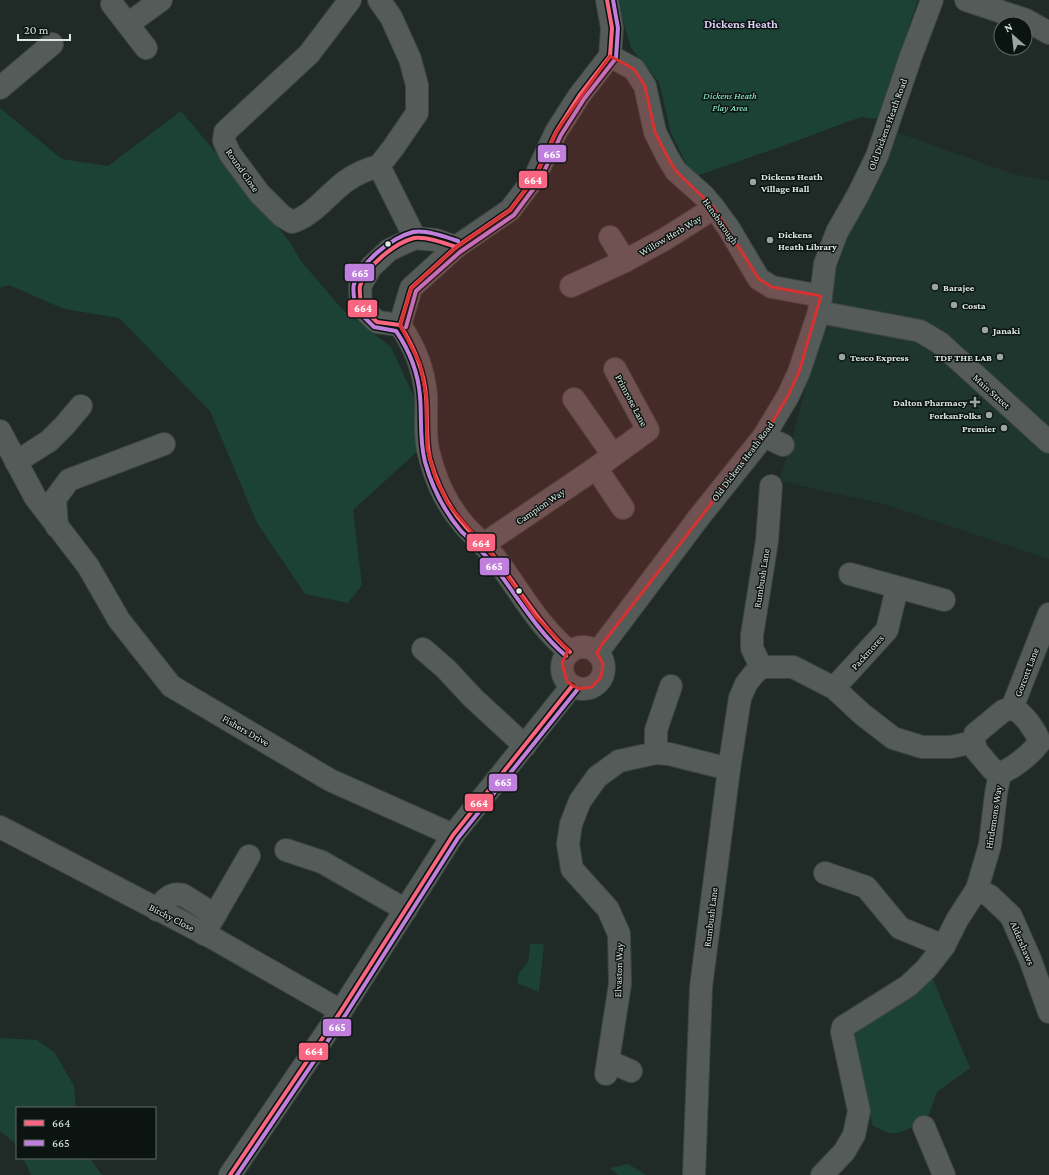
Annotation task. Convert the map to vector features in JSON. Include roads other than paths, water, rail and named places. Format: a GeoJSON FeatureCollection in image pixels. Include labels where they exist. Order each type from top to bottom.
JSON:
{"type":"FeatureCollection","features":[{"type":"Feature","properties":{"kind":"street"},"geometry":{"type":"LineString","coordinates":[[128,24],[161,0]]}},
{"type":"Feature","properties":{"kind":"street","name":"Round Close"},"geometry":{"type":"LineString","coordinates":[[350,0],[309,54],[225,132],[224,141],[230,154],[259,193],[282,216],[292,222],[302,219],[346,181],[365,170],[379,166]]}},
{"type":"Feature","properties":{"kind":"street"},"geometry":{"type":"LineString","coordinates":[[379,0],[391,17],[410,59],[417,86],[417,113],[379,166],[416,238]]}},
{"type":"Feature","properties":{"kind":"street"},"geometry":{"type":"LineString","coordinates":[[570,652],[556,640],[535,616],[484,544],[465,526],[448,504],[435,477],[428,448],[425,424],[426,396],[420,364],[412,344],[400,325],[411,288],[456,247],[510,210],[535,177],[556,132],[580,96],[610,56],[612,28],[607,0]]}},
{"type":"Feature","properties":{"kind":"street","name":"Old Dickens Heath Road"},"geometry":{"type":"LineString","coordinates":[[597,653],[700,516],[773,440],[788,396],[799,372],[820,304],[826,264],[838,232],[877,156],[932,0]]}},
{"type":"Feature","properties":{"kind":"street"},"geometry":{"type":"LineString","coordinates":[[966,0],[1026,20],[1049,33]]}},
{"type":"Feature","properties":{"kind":"street"},"geometry":{"type":"LineString","coordinates":[[112,4],[146,48]]}},
{"type":"Feature","properties":{"kind":"street"},"geometry":{"type":"LineString","coordinates":[[0,88],[52,44]]}},
{"type":"Feature","properties":{"kind":"street","name":"Hensborough"},"geometry":{"type":"LineString","coordinates":[[610,56],[634,69],[645,86],[655,132],[668,158],[676,171],[704,196],[714,208],[759,279],[772,287],[820,304]]}},
{"type":"Feature","properties":{"kind":"street","name":"Willow Herb Way"},"geometry":{"type":"LineString","coordinates":[[571,286],[625,261],[665,240],[714,208]]}},
{"type":"Feature","properties":{"kind":"street"},"geometry":{"type":"LineString","coordinates":[[610,237],[625,261]]}},
{"type":"Feature","properties":{"kind":"street"},"geometry":{"type":"LineString","coordinates":[[400,325],[376,322],[361,307],[360,286],[371,267],[389,250],[416,238],[436,240],[456,247]]}},
{"type":"Feature","properties":{"kind":"street","name":"Main Street"},"geometry":{"type":"LineString","coordinates":[[820,304],[920,331],[940,343],[1049,442]]}},
{"type":"Feature","properties":{"kind":"street","name":"Primrose Lane"},"geometry":{"type":"LineString","coordinates":[[615,369],[648,430]]}},
{"type":"Feature","properties":{"kind":"street"},"geometry":{"type":"LineString","coordinates":[[574,399],[613,455]]}},
{"type":"Feature","properties":{"kind":"street"},"geometry":{"type":"LineString","coordinates":[[16,462],[49,441],[81,406]]}},
{"type":"Feature","properties":{"kind":"street","name":"Campion Way"},"geometry":{"type":"LineString","coordinates":[[484,544],[596,468],[648,430]]}},
{"type":"Feature","properties":{"kind":"street","name":"Fishers Drive"},"geometry":{"type":"LineString","coordinates":[[0,431],[35,498],[88,566],[119,620],[171,686],[330,780],[453,835]]}},
{"type":"Feature","properties":{"kind":"street"},"geometry":{"type":"LineString","coordinates":[[57,527],[55,499],[68,480],[164,444]]}},
{"type":"Feature","properties":{"kind":"street"},"geometry":{"type":"LineString","coordinates":[[596,468],[623,508]]}},
{"type":"Feature","properties":{"kind":"street","name":"Rumbush Lane"},"geometry":{"type":"LineString","coordinates":[[694,1175],[700,987],[728,769],[740,698],[746,684],[761,667],[752,648],[752,635],[767,541],[771,486]]}},
{"type":"Feature","properties":{"kind":"street"},"geometry":{"type":"LineString","coordinates":[[850,574],[944,600]]}},
{"type":"Feature","properties":{"kind":"street","name":"Packmores"},"geometry":{"type":"LineString","coordinates":[[834,688],[887,630],[897,588]]}},
{"type":"Feature","properties":{"kind":"street","name":"Gorcott Lane"},"geometry":{"type":"LineString","coordinates":[[1012,708],[1049,614]]}},
{"type":"Feature","properties":{"kind":"street"},"geometry":{"type":"LineString","coordinates":[[586,647],[597,653],[601,658],[603,671],[597,683],[592,687],[579,689],[567,682],[562,670],[565,657],[570,652],[575,649],[586,647]]}},
{"type":"Feature","properties":{"kind":"street"},"geometry":{"type":"LineString","coordinates":[[423,649],[446,669],[473,698],[525,746]]}},
{"type":"Feature","properties":{"kind":"street"},"geometry":{"type":"LineString","coordinates":[[761,667],[793,667],[834,688],[862,714],[893,738],[922,747],[951,747],[974,742]]}},
{"type":"Feature","properties":{"kind":"street"},"geometry":{"type":"LineString","coordinates":[[230,1175],[341,1011],[453,835],[572,686]]}},
{"type":"Feature","properties":{"kind":"street"},"geometry":{"type":"LineString","coordinates":[[656,753],[656,730],[672,686]]}},
{"type":"Feature","properties":{"kind":"street"},"geometry":{"type":"LineString","coordinates":[[1012,708],[1018,711],[1044,744],[1036,748],[1008,770],[1000,773],[992,769],[976,750],[974,742],[976,734],[1003,711],[1012,708]]}},
{"type":"Feature","properties":{"kind":"street","name":"Elvaston Way"},"geometry":{"type":"LineString","coordinates":[[631,1071],[607,1068],[620,984],[619,934],[608,909],[572,869],[568,844],[571,824],[580,801],[597,777],[619,761],[656,753],[669,754],[728,769]]}},
{"type":"Feature","properties":{"kind":"street","name":"Hirdemons Way"},"geometry":{"type":"LineString","coordinates":[[822,1175],[844,1152],[854,1134],[859,1111],[835,1035],[843,1027],[908,986],[926,969],[944,946],[957,920],[977,889],[990,845],[1000,773]]}},
{"type":"Feature","properties":{"kind":"street","name":"Birchy Close"},"geometry":{"type":"LineString","coordinates":[[0,827],[204,934],[341,1011]]}},
{"type":"Feature","properties":{"kind":"street"},"geometry":{"type":"LineString","coordinates":[[286,850],[322,862],[406,910]]}},
{"type":"Feature","properties":{"kind":"street"},"geometry":{"type":"LineString","coordinates":[[204,934],[249,856]]}},
{"type":"Feature","properties":{"kind":"street"},"geometry":{"type":"LineString","coordinates":[[825,873],[866,887],[900,928],[944,946]]}},
{"type":"Feature","properties":{"kind":"street","name":"Aldershaws"},"geometry":{"type":"LineString","coordinates":[[977,889],[990,896],[1011,916],[1045,989],[1049,1012]]}},
{"type":"Feature","properties":{"kind":"street"},"geometry":{"type":"LineString","coordinates":[[157,910],[170,895],[177,894],[183,895],[215,915]]}},
{"type":"Feature","properties":{"kind":"street"},"geometry":{"type":"LineString","coordinates":[[924,1127],[944,1175]]}},
{"type":"Feature","properties":{"kind":"place","name":"Dickens Heath Village Hall"},"geometry":{"type":"Point","coordinates":[753,182]}},
{"type":"Feature","properties":{"kind":"place","name":"Dickens Heath Library"},"geometry":{"type":"Point","coordinates":[770,240]}},
{"type":"Feature","properties":{"kind":"place","name":"Barajee"},"geometry":{"type":"Point","coordinates":[935,287]}},
{"type":"Feature","properties":{"kind":"place","name":"Costa"},"geometry":{"type":"Point","coordinates":[954,305]}},
{"type":"Feature","properties":{"kind":"place","name":"Janaki"},"geometry":{"type":"Point","coordinates":[985,330]}},
{"type":"Feature","properties":{"kind":"place","name":"Tesco Express"},"geometry":{"type":"Point","coordinates":[842,357]}},
{"type":"Feature","properties":{"kind":"place","name":"TDF THE LAB"},"geometry":{"type":"Point","coordinates":[1000,357]}},
{"type":"Feature","properties":{"kind":"place","name":"Dalton Pharmacy"},"geometry":{"type":"Point","coordinates":[975,402]}},
{"type":"Feature","properties":{"kind":"place","name":"ForksnFolks"},"geometry":{"type":"Point","coordinates":[989,415]}},
{"type":"Feature","properties":{"kind":"place","name":"Premier"},"geometry":{"type":"Point","coordinates":[1004,428]}},
{"type":"Feature","properties":{"kind":"district","name":"Dickens Heath"},"geometry":{"type":"Point","coordinates":[741,24]}},
{"type":"Feature","properties":{"kind":"park label","name":"Dickens Heath Play Area"},"geometry":{"type":"Point","coordinates":[730,100]}}]}
